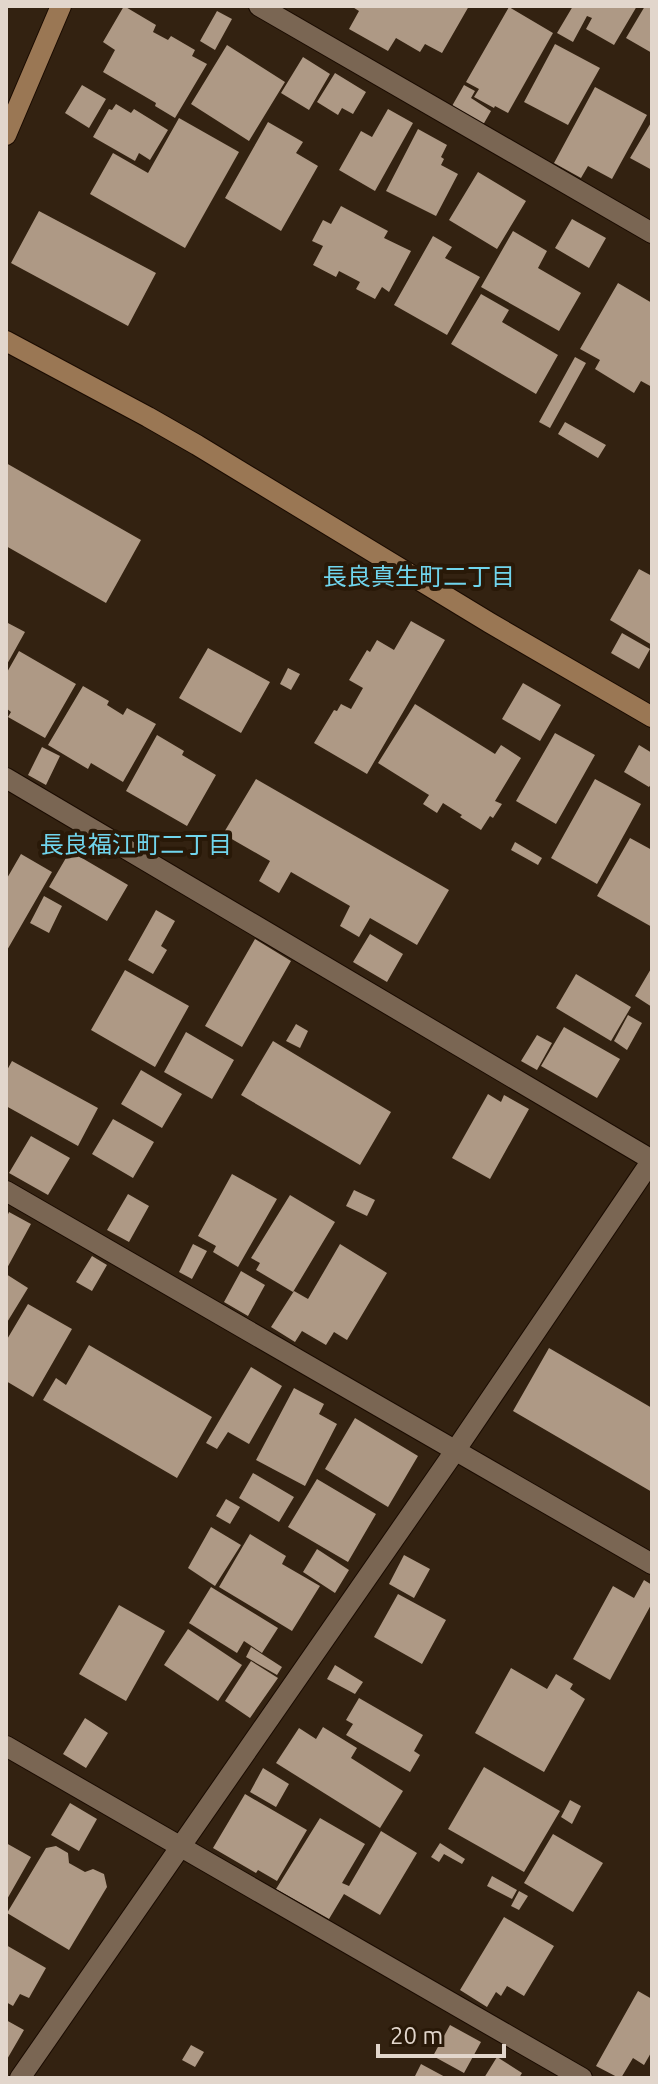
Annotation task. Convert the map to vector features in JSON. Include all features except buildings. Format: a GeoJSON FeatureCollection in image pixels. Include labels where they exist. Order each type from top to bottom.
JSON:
{"type":"FeatureCollection","features":[{"type":"Feature","properties":{"kind":"street"},"geometry":{"type":"LineString","coordinates":[[6,135],[61,6]]}},
{"type":"Feature","properties":{"kind":"street"},"geometry":{"type":"LineString","coordinates":[[259,6],[652,233]]}},
{"type":"Feature","properties":{"kind":"street"},"geometry":{"type":"LineString","coordinates":[[6,341],[197,445],[490,623],[652,717]]}},
{"type":"Feature","properties":{"kind":"street"},"geometry":{"type":"LineString","coordinates":[[6,778],[652,1160],[455,1451],[20,2078]]}},
{"type":"Feature","properties":{"kind":"street"},"geometry":{"type":"LineString","coordinates":[[6,1191],[652,1564]]}},
{"type":"Feature","properties":{"kind":"street"},"geometry":{"type":"LineString","coordinates":[[6,1746],[582,2078]]}},
{"type":"Feature","properties":{"kind":"district","name":"長良真生町二丁目"},"geometry":{"type":"Point","coordinates":[419,576]}},
{"type":"Feature","properties":{"kind":"district","name":"長良福江町二丁目"},"geometry":{"type":"Point","coordinates":[136,844]}}]}
